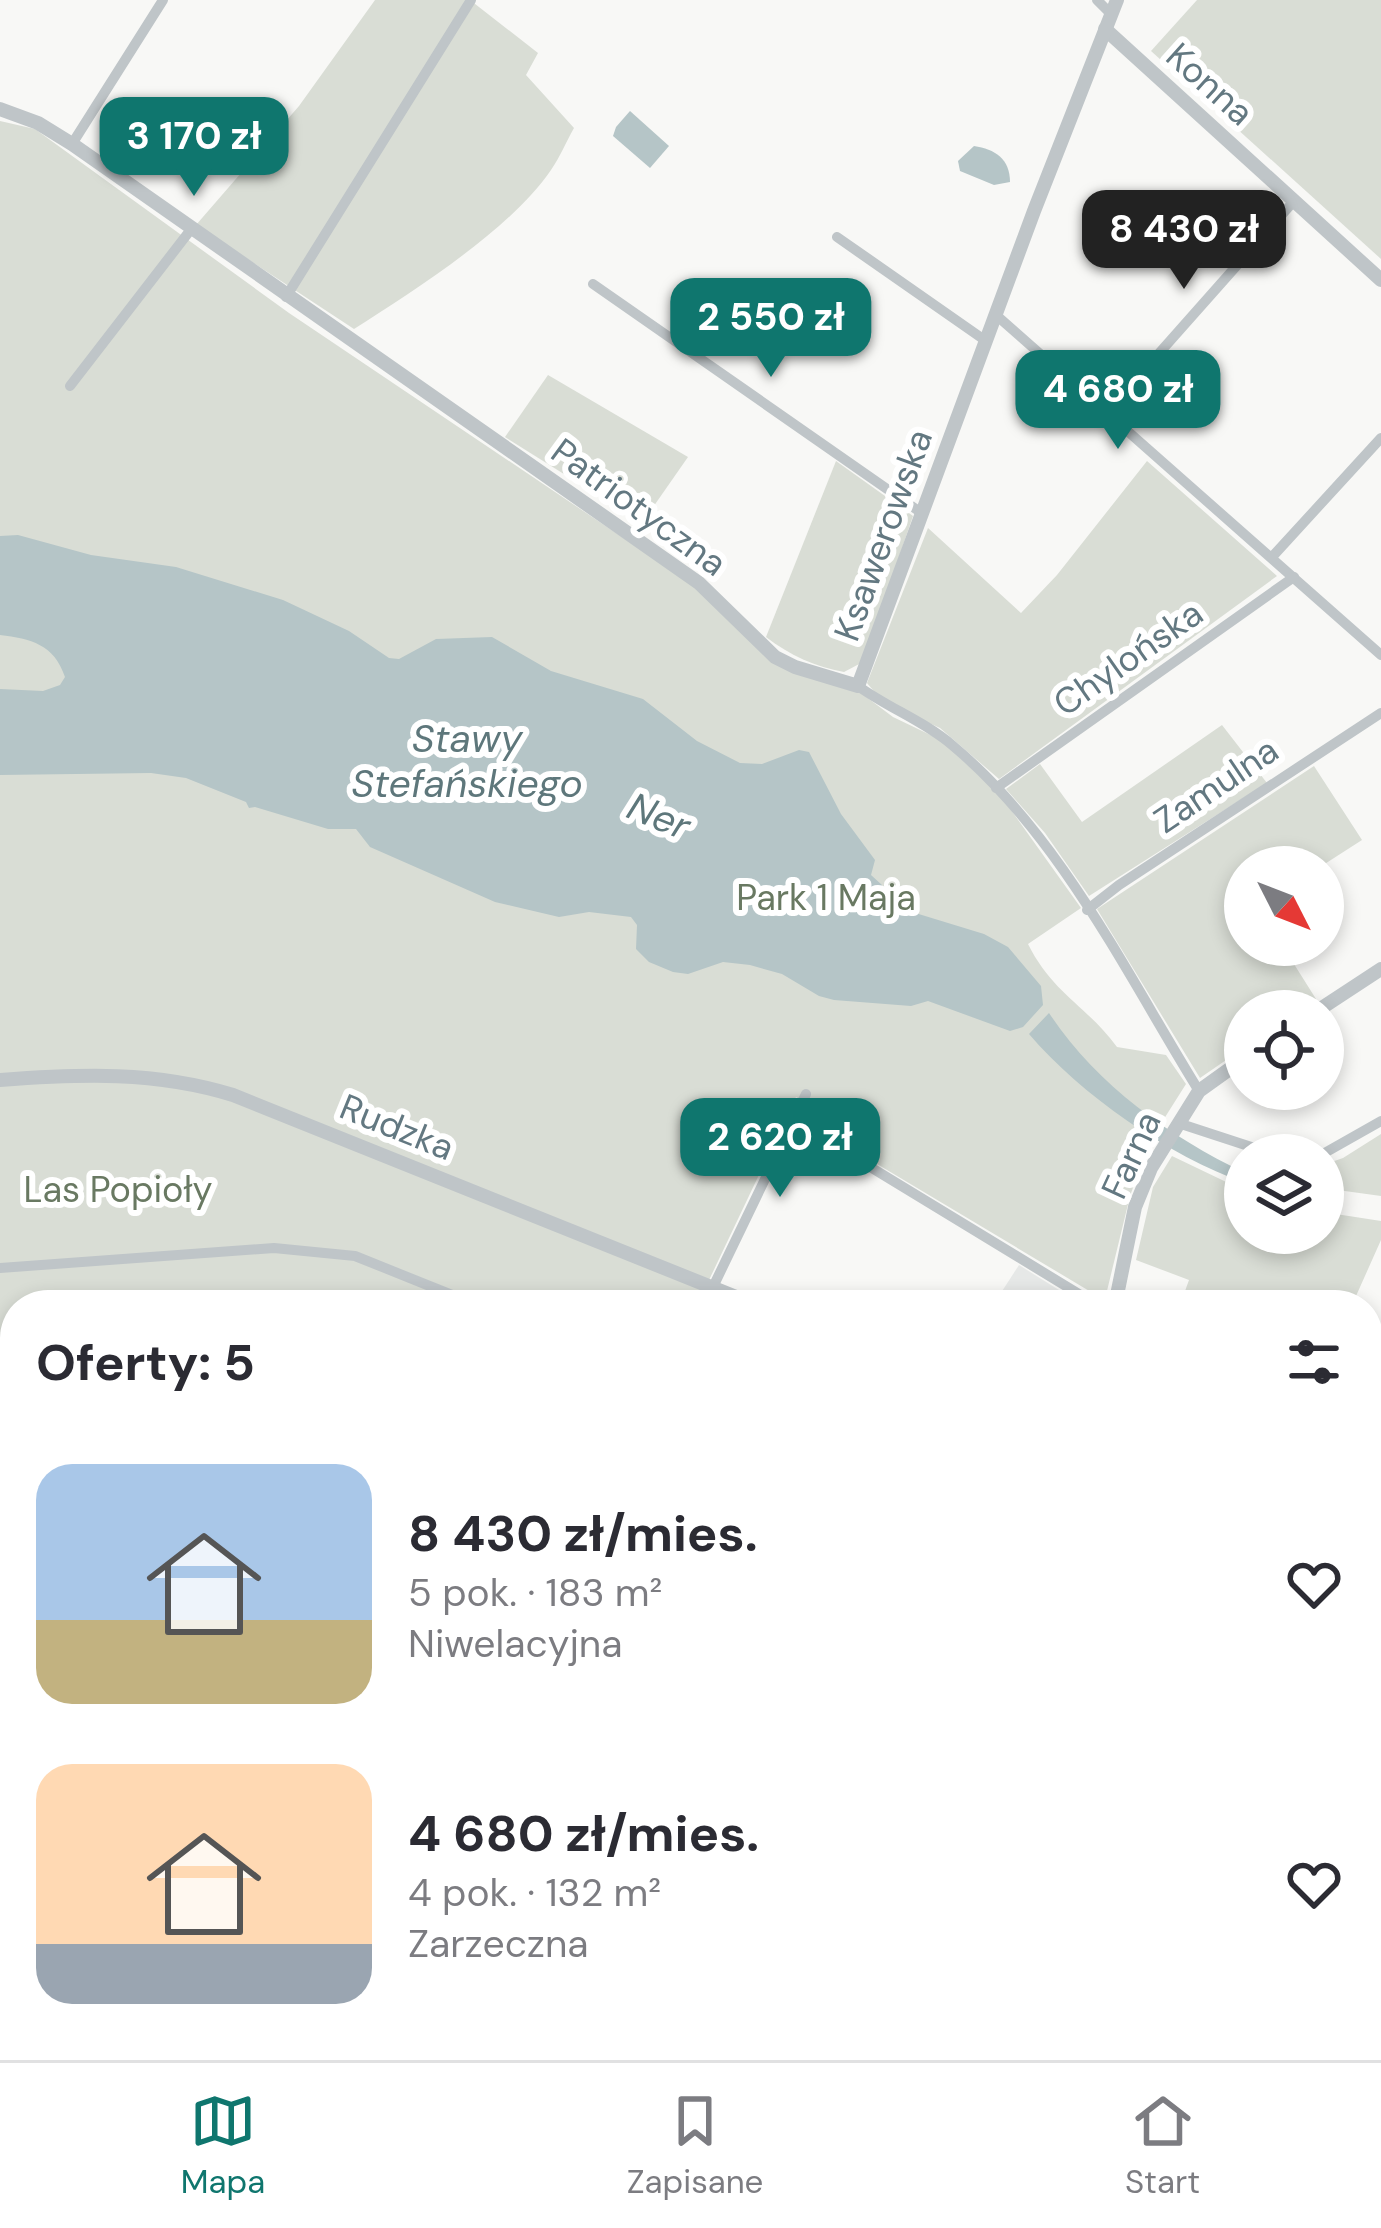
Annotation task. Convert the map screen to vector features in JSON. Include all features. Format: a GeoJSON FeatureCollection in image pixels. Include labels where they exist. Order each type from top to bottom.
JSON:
{"type":"FeatureCollection","features":[{"type":"Feature","properties":{"kind":"street"},"geometry":{"type":"LineString","coordinates":[[72,144],[163,0]]}},
{"type":"Feature","properties":{"kind":"street"},"geometry":{"type":"LineString","coordinates":[[286,297],[471,0]]}},
{"type":"Feature","properties":{"kind":"street"},"geometry":{"type":"LineString","coordinates":[[1097,0],[1111,14]]}},
{"type":"Feature","properties":{"kind":"street","name":"Konna"},"geometry":{"type":"LineString","coordinates":[[1111,14],[1294,201],[1381,280]]}},
{"type":"Feature","properties":{"kind":"street","name":"Ksawerowska"},"geometry":{"type":"LineString","coordinates":[[858,686],[1111,14]]}},
{"type":"Feature","properties":{"kind":"street","name":"Patriotyczna"},"geometry":{"type":"LineString","coordinates":[[0,110],[38,123],[72,144],[699,583],[775,656],[858,686],[948,741],[996,788],[1047,849],[1198,1090]]}},
{"type":"Feature","properties":{"kind":"street"},"geometry":{"type":"LineString","coordinates":[[1107,412],[1294,201]]}},
{"type":"Feature","properties":{"kind":"street"},"geometry":{"type":"LineString","coordinates":[[70,386],[192,228]]}},
{"type":"Feature","properties":{"kind":"street"},"geometry":{"type":"LineString","coordinates":[[836,237],[986,341]]}},
{"type":"Feature","properties":{"kind":"street"},"geometry":{"type":"LineString","coordinates":[[593,284],[923,514]]}},
{"type":"Feature","properties":{"kind":"street"},"geometry":{"type":"LineString","coordinates":[[996,314],[1381,655]]}},
{"type":"Feature","properties":{"kind":"street"},"geometry":{"type":"LineString","coordinates":[[1272,557],[1381,438]]}},
{"type":"Feature","properties":{"kind":"street","name":"Chylońska"},"geometry":{"type":"LineString","coordinates":[[996,788],[1294,578]]}},
{"type":"Feature","properties":{"kind":"street","name":"Zamulna"},"geometry":{"type":"LineString","coordinates":[[1087,910],[1381,713]]}},
{"type":"Feature","properties":{"kind":"street"},"geometry":{"type":"LineString","coordinates":[[1344,993],[1381,969]]}},
{"type":"Feature","properties":{"kind":"street","name":"Farna"},"geometry":{"type":"LineString","coordinates":[[1118,1290],[1135,1208],[1161,1150],[1198,1090],[1224,1072]]}},
{"type":"Feature","properties":{"kind":"street","name":"Rudzka"},"geometry":{"type":"LineString","coordinates":[[0,1080],[125,1074],[233,1094],[720,1290]]}},
{"type":"Feature","properties":{"kind":"street"},"geometry":{"type":"LineString","coordinates":[[713,1287],[806,1094]]}},
{"type":"Feature","properties":{"kind":"street"},"geometry":{"type":"LineString","coordinates":[[793,1120],[1072,1290]]}},
{"type":"Feature","properties":{"kind":"street"},"geometry":{"type":"LineString","coordinates":[[1344,1142],[1381,1121]]}},
{"type":"Feature","properties":{"kind":"street"},"geometry":{"type":"LineString","coordinates":[[1176,1126],[1224,1140]]}},
{"type":"Feature","properties":{"kind":"street"},"geometry":{"type":"LineString","coordinates":[[0,1268],[274,1248],[355,1256],[440,1290]]}},
{"type":"Feature","properties":{"kind":"shaded area"},"geometry":{"type":"Polygon","coordinates":[[[1019,1265],[1059,1290],[1003,1290],[1019,1265]]]}},
{"type":"Feature","properties":{"kind":"green space"},"geometry":{"type":"Polygon","coordinates":[[[375,0],[470,0],[538,53],[526,75],[574,128],[551,170],[512,214],[460,257],[354,329],[196,225],[299,106],[375,0]]]}},
{"type":"Feature","properties":{"kind":"green space"},"geometry":{"type":"Polygon","coordinates":[[[1197,0],[1381,0],[1381,259],[1151,51],[1197,0]]]}},
{"type":"Feature","properties":{"kind":"green space"},"geometry":{"type":"Polygon","coordinates":[[[0,121],[35,129],[289,313],[708,596],[762,653],[861,693],[893,717],[941,740],[1001,796],[1081,908],[1028,944],[1038,961],[1117,1047],[1166,1055],[1186,1084],[1150,1141],[1130,1196],[1107,1290],[1088,1290],[800,1118],[808,1103],[796,1097],[704,1290],[0,1290],[0,121]]]}},
{"type":"Feature","properties":{"kind":"green space"},"geometry":{"type":"Polygon","coordinates":[[[548,375],[688,457],[642,523],[505,437],[548,375]]]}},
{"type":"Feature","properties":{"kind":"green space"},"geometry":{"type":"Polygon","coordinates":[[[836,461],[913,516],[863,662],[844,672],[803,659],[766,637],[836,461]]]}},
{"type":"Feature","properties":{"kind":"green space"},"geometry":{"type":"Polygon","coordinates":[[[1147,461],[1277,576],[999,779],[940,728],[883,702],[867,683],[928,528],[1021,613],[1147,461]]]}},
{"type":"Feature","properties":{"kind":"green space"},"geometry":{"type":"Polygon","coordinates":[[[1222,725],[1267,783],[1089,896],[1045,833],[1006,789],[1040,764],[1082,822],[1222,725]]]}},
{"type":"Feature","properties":{"kind":"green space"},"geometry":{"type":"Polygon","coordinates":[[[1314,766],[1362,840],[1344,852],[1344,846],[1224,846],[1224,966],[1295,966],[1310,990],[1224,990],[1224,1061],[1200,1078],[1097,909],[1314,766]]]}},
{"type":"Feature","properties":{"kind":"green space"},"geometry":{"type":"Polygon","coordinates":[[[1381,1134],[1381,1196],[1344,1191],[1344,1157],[1381,1134]]]}},
{"type":"Feature","properties":{"kind":"green space"},"geometry":{"type":"Polygon","coordinates":[[[1172,1156],[1224,1181],[1224,1254],[1344,1254],[1344,1215],[1381,1221],[1381,1240],[1359,1290],[1185,1290],[1189,1280],[1136,1260],[1153,1187],[1172,1156]]]}},
{"type":"Feature","properties":{"kind":"water"},"geometry":{"type":"Polygon","coordinates":[[[630,111],[669,146],[650,168],[613,136],[630,111]]]}},
{"type":"Feature","properties":{"kind":"water"},"geometry":{"type":"Polygon","coordinates":[[[974,146],[1000,156],[1010,182],[994,185],[960,171],[958,161],[974,146]]]}},
{"type":"Feature","properties":{"kind":"water","name":"Stawy Stefańskiego"},"geometry":{"type":"Polygon","coordinates":[[[18,535],[91,555],[176,567],[283,600],[349,631],[389,658],[399,659],[436,639],[492,637],[551,671],[643,699],[697,741],[740,763],[762,764],[799,750],[809,752],[841,814],[875,860],[871,875],[882,885],[882,898],[1008,947],[1041,986],[1043,1005],[1023,1027],[1010,1031],[928,1001],[911,1006],[834,1000],[782,974],[750,965],[723,962],[688,974],[673,972],[649,962],[636,949],[637,925],[631,917],[589,912],[559,917],[495,902],[370,847],[356,829],[328,829],[249,808],[246,802],[186,778],[151,773],[0,775],[0,689],[43,691],[60,685],[65,677],[48,650],[0,635],[0,536],[18,535]]]}},
{"type":"Feature","properties":{"kind":"water"},"geometry":{"type":"Polygon","coordinates":[[[1049,1013],[1112,1085],[1161,1125],[1224,1162],[1224,1174],[1157,1140],[1100,1101],[1029,1034],[1049,1013]]]}},
{"type":"Feature","properties":{"kind":"water label","name":"Ner"},"geometry":{"type":"Point","coordinates":[659,816]}},
{"type":"Feature","properties":{"kind":"park label","name":"Park 1 Maja"},"geometry":{"type":"Point","coordinates":[826,897]}},
{"type":"Feature","properties":{"kind":"park label","name":"Las Popioły"},"geometry":{"type":"Point","coordinates":[118,1189]}}]}
